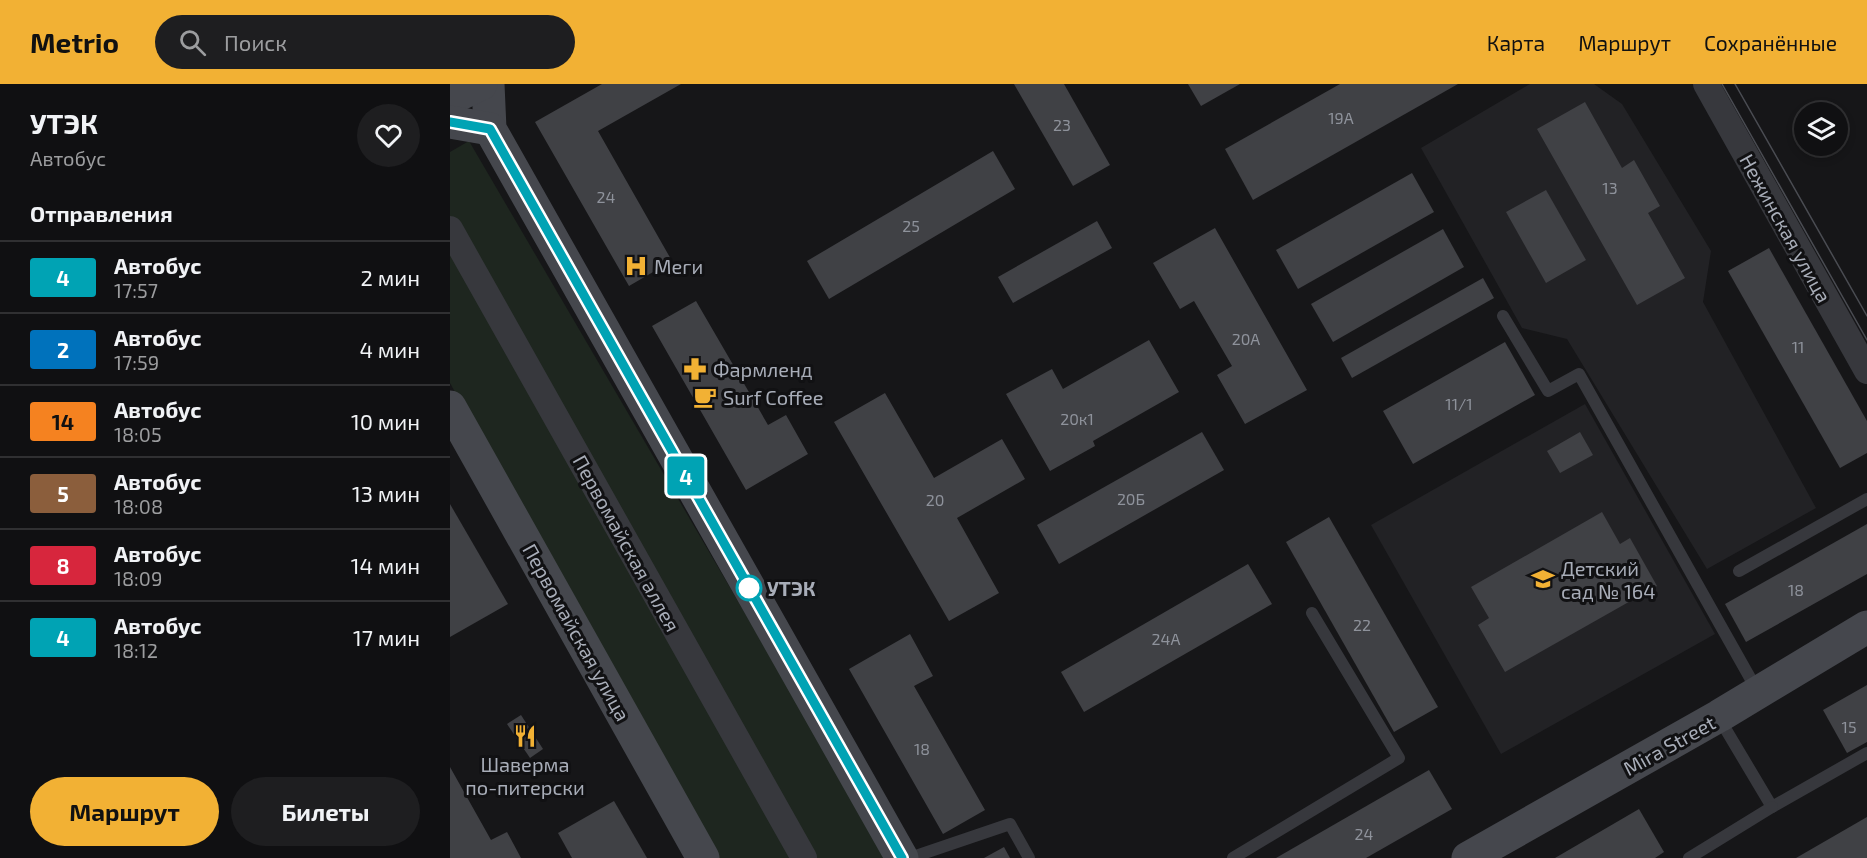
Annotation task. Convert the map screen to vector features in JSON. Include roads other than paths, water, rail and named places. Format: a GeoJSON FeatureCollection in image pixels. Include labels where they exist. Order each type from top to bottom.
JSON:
{"type":"FeatureCollection","features":[{"type":"Feature","properties":{"kind":"main road"},"geometry":{"type":"LineString","coordinates":[[450,99],[481,84]]}},
{"type":"Feature","properties":{"kind":"main road"},"geometry":{"type":"LineString","coordinates":[[488,84],[490,129],[902,858]]}},
{"type":"Feature","properties":{"kind":"main road"},"geometry":{"type":"LineString","coordinates":[[450,122],[490,129]]}},
{"type":"Feature","properties":{"kind":"main road","name":"Первомайская улица"},"geometry":{"type":"LineString","coordinates":[[450,407],[703,858]]}},
{"type":"Feature","properties":{"kind":"main road","name":"Mira Street"},"geometry":{"type":"LineString","coordinates":[[1468,858],[1719,716],[1867,627]]}},
{"type":"Feature","properties":{"kind":"street","name":"Нежинская улица"},"geometry":{"type":"LineString","coordinates":[[1706,84],[1867,371]]}},
{"type":"Feature","properties":{"kind":"street","name":"Первомайская аллея"},"geometry":{"type":"LineString","coordinates":[[450,229],[804,858]]}},
{"type":"Feature","properties":{"kind":"lane"},"geometry":{"type":"LineString","coordinates":[[1503,316],[1548,391],[1579,374],[1758,693]]}},
{"type":"Feature","properties":{"kind":"lane"},"geometry":{"type":"LineString","coordinates":[[1739,571],[1867,499]]}},
{"type":"Feature","properties":{"kind":"lane"},"geometry":{"type":"LineString","coordinates":[[1233,858],[1399,758],[1312,614]]}},
{"type":"Feature","properties":{"kind":"lane"},"geometry":{"type":"LineString","coordinates":[[1719,716],[1772,807]]}},
{"type":"Feature","properties":{"kind":"lane"},"geometry":{"type":"LineString","coordinates":[[1689,858],[1867,753]]}},
{"type":"Feature","properties":{"kind":"lane"},"geometry":{"type":"LineString","coordinates":[[910,858],[1010,824],[1029,858]]}},
{"type":"Feature","properties":{"kind":"tram line"},"geometry":{"type":"LineString","coordinates":[[1722,84],[1867,340]]}},
{"type":"Feature","properties":{"kind":"tram line"},"geometry":{"type":"LineString","coordinates":[[1735,84],[1867,316]]}},
{"type":"Feature","properties":{"kind":"place","name":"Меги"},"geometry":{"type":"Point","coordinates":[636,266]}},
{"type":"Feature","properties":{"kind":"place","name":"Фармленд"},"geometry":{"type":"Point","coordinates":[695,369]}},
{"type":"Feature","properties":{"kind":"place","name":"Surf Coffee"},"geometry":{"type":"Point","coordinates":[705,397]}},
{"type":"Feature","properties":{"kind":"place","name":"Детский сад № 164"},"geometry":{"type":"Point","coordinates":[1543,579]}},
{"type":"Feature","properties":{"kind":"place","name":"УТЭК"},"geometry":{"type":"Point","coordinates":[749,588]}},
{"type":"Feature","properties":{"kind":"place","name":"Шаверма по-питерски"},"geometry":{"type":"Point","coordinates":[525,736]}}]}
